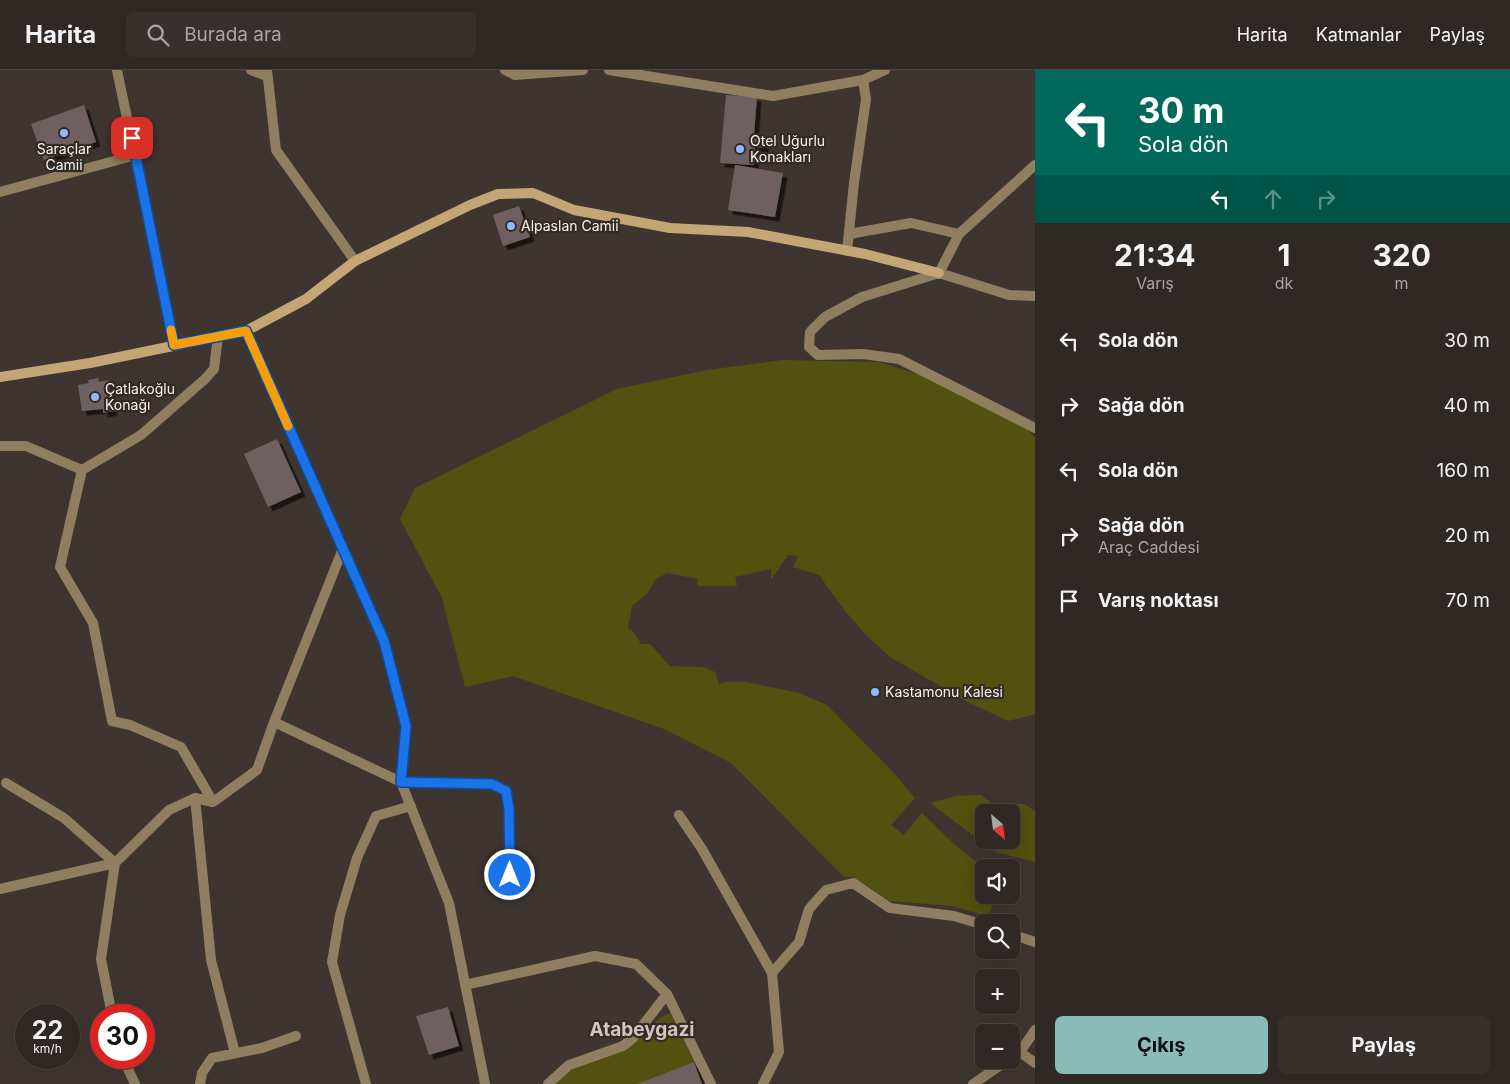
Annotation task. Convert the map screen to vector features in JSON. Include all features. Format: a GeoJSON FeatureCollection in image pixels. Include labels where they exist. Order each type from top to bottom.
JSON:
{"type":"FeatureCollection","features":[{"type":"Feature","properties":{"kind":"main road"},"geometry":{"type":"LineString","coordinates":[[0,377],[90,363],[246,331],[306,299],[355,261],[470,205],[498,194],[533,193],[574,210],[670,228],[748,232],[847,251],[939,273]]}},
{"type":"Feature","properties":{"kind":"street"},"geometry":{"type":"LineString","coordinates":[[117,70],[174,345]]}},
{"type":"Feature","properties":{"kind":"street"},"geometry":{"type":"LineString","coordinates":[[251,70],[267,73],[276,150],[355,261]]}},
{"type":"Feature","properties":{"kind":"street"},"geometry":{"type":"LineString","coordinates":[[505,70],[515,75],[583,70]]}},
{"type":"Feature","properties":{"kind":"street"},"geometry":{"type":"LineString","coordinates":[[609,70],[773,96],[863,80],[885,70]]}},
{"type":"Feature","properties":{"kind":"street"},"geometry":{"type":"LineString","coordinates":[[847,251],[866,99],[863,80]]}},
{"type":"Feature","properties":{"kind":"street"},"geometry":{"type":"LineString","coordinates":[[0,192],[136,155]]}},
{"type":"Feature","properties":{"kind":"street"},"geometry":{"type":"LineString","coordinates":[[939,273],[959,234],[1035,165]]}},
{"type":"Feature","properties":{"kind":"street"},"geometry":{"type":"LineString","coordinates":[[849,234],[910,222],[959,234]]}},
{"type":"Feature","properties":{"kind":"street"},"geometry":{"type":"LineString","coordinates":[[1035,296],[1009,295],[939,273],[862,297],[825,317],[810,332],[809,347],[818,355],[863,354],[899,359],[1035,428]]}},
{"type":"Feature","properties":{"kind":"street"},"geometry":{"type":"LineString","coordinates":[[246,331],[384,641],[406,726],[401,782],[449,903],[485,1084]]}},
{"type":"Feature","properties":{"kind":"street"},"geometry":{"type":"LineString","coordinates":[[213,802],[181,747],[130,725],[112,721],[93,624],[60,567],[82,470],[141,435],[205,379],[214,368],[218,336]]}},
{"type":"Feature","properties":{"kind":"street"},"geometry":{"type":"LineString","coordinates":[[0,446],[26,446],[82,470]]}},
{"type":"Feature","properties":{"kind":"street"},"geometry":{"type":"LineString","coordinates":[[0,889],[116,863],[169,810],[195,798],[213,802],[257,770],[342,550]]}},
{"type":"Feature","properties":{"kind":"street"},"geometry":{"type":"LineString","coordinates":[[274,722],[401,782],[492,784],[506,791],[509,809],[510,891]]}},
{"type":"Feature","properties":{"kind":"street"},"geometry":{"type":"LineString","coordinates":[[6,783],[64,818],[116,863]]}},
{"type":"Feature","properties":{"kind":"street"},"geometry":{"type":"LineString","coordinates":[[195,798],[211,960],[235,1053]]}},
{"type":"Feature","properties":{"kind":"street"},"geometry":{"type":"LineString","coordinates":[[366,1084],[332,962],[340,915],[357,858],[376,816],[411,806]]}},
{"type":"Feature","properties":{"kind":"street"},"geometry":{"type":"LineString","coordinates":[[679,815],[702,849],[772,974],[779,1052],[764,1084]]}},
{"type":"Feature","properties":{"kind":"street"},"geometry":{"type":"LineString","coordinates":[[110,1004],[102,959],[116,863]]}},
{"type":"Feature","properties":{"kind":"street"},"geometry":{"type":"LineString","coordinates":[[772,974],[799,942],[808,909],[826,890],[852,884],[890,908],[954,916],[975,922]]}},
{"type":"Feature","properties":{"kind":"street"},"geometry":{"type":"LineString","coordinates":[[1020,937],[1035,942]]}},
{"type":"Feature","properties":{"kind":"street"},"geometry":{"type":"LineString","coordinates":[[465,985],[596,956],[636,964],[667,994],[711,1084]]}},
{"type":"Feature","properties":{"kind":"street"},"geometry":{"type":"LineString","coordinates":[[548,1084],[569,1065],[623,1046],[634,1038],[667,994]]}},
{"type":"Feature","properties":{"kind":"street"},"geometry":{"type":"LineString","coordinates":[[1020,1049],[1035,1030]]}},
{"type":"Feature","properties":{"kind":"street"},"geometry":{"type":"LineString","coordinates":[[200,1084],[202,1073],[212,1058],[262,1048],[296,1036]]}},
{"type":"Feature","properties":{"kind":"street"},"geometry":{"type":"LineString","coordinates":[[1020,1056],[1035,1062]]}},
{"type":"Feature","properties":{"kind":"street"},"geometry":{"type":"LineString","coordinates":[[128,1069],[135,1084]]}},
{"type":"Feature","properties":{"kind":"street"},"geometry":{"type":"LineString","coordinates":[[973,1084],[995,1069]]}},
{"type":"Feature","properties":{"kind":"shaded area"},"geometry":{"type":"Polygon","coordinates":[[[783,360],[879,362],[964,389],[1013,416],[1035,437],[1035,714],[1008,721],[966,701],[890,657],[868,637],[845,611],[819,575],[793,567],[798,556],[788,555],[771,580],[771,569],[735,577],[737,586],[697,586],[698,579],[667,573],[656,579],[647,594],[632,606],[628,629],[634,632],[641,644],[650,644],[670,666],[703,667],[715,672],[719,684],[746,682],[799,693],[827,705],[892,771],[915,798],[891,825],[904,835],[922,813],[955,845],[975,861],[975,904],[993,904],[990,914],[979,914],[952,906],[890,901],[853,877],[844,877],[731,763],[664,729],[513,676],[465,687],[442,598],[400,519],[415,488],[617,389],[707,370],[783,360]]]}},
{"type":"Feature","properties":{"kind":"shaded area"},"geometry":{"type":"Polygon","coordinates":[[[981,795],[992,803],[1024,804],[1035,811],[1035,862],[995,852],[991,849],[1020,849],[1020,804],[975,804],[975,837],[930,803],[956,796],[981,795]]]}},
{"type":"Feature","properties":{"kind":"shaded area"},"geometry":{"type":"Polygon","coordinates":[[[670,1013],[694,1062],[637,1084],[554,1084],[570,1070],[582,1064],[625,1051],[658,1019],[670,1013]]]}},
{"type":"Feature","properties":{"kind":"building"},"geometry":{"type":"Polygon","coordinates":[[[726,95],[757,97],[754,135],[765,136],[764,148],[755,147],[754,165],[720,163],[726,95]]]}},
{"type":"Feature","properties":{"kind":"building","name":"Saraçlar Camii"},"geometry":{"type":"Polygon","coordinates":[[[84,105],[96,142],[44,160],[31,124],[84,105]]]}},
{"type":"Feature","properties":{"kind":"building"},"geometry":{"type":"Polygon","coordinates":[[[735,165],[783,173],[775,217],[728,210],[735,165]]]}},
{"type":"Feature","properties":{"kind":"building","name":"Alpaslan Camii"},"geometry":{"type":"Polygon","coordinates":[[[519,206],[530,237],[503,246],[493,215],[519,206]]]}},
{"type":"Feature","properties":{"kind":"building","name":"Çatlakoğlu Konağı"},"geometry":{"type":"Polygon","coordinates":[[[98,378],[99,382],[109,380],[113,411],[103,413],[103,409],[82,411],[78,385],[89,383],[88,380],[98,378]]]}},
{"type":"Feature","properties":{"kind":"building"},"geometry":{"type":"Polygon","coordinates":[[[277,439],[301,492],[268,507],[244,454],[277,439]]]}},
{"type":"Feature","properties":{"kind":"building"},"geometry":{"type":"Polygon","coordinates":[[[448,1007],[459,1046],[429,1055],[416,1016],[448,1007]]]}},
{"type":"Feature","properties":{"kind":"building"},"geometry":{"type":"Polygon","coordinates":[[[694,1062],[702,1084],[637,1084],[694,1062]]]}},
{"type":"Feature","properties":{"kind":"slow traffic"},"geometry":{"type":"LineString","coordinates":[[171,330],[174,345],[246,331],[288,426]]}},
{"type":"Feature","properties":{"kind":"place","name":"Saraçlar Camii"},"geometry":{"type":"Point","coordinates":[64,133]}},
{"type":"Feature","properties":{"kind":"place","name":"Otel Uğurlu Konakları"},"geometry":{"type":"Point","coordinates":[740,149]}},
{"type":"Feature","properties":{"kind":"place","name":"Alpaslan Camii"},"geometry":{"type":"Point","coordinates":[511,226]}},
{"type":"Feature","properties":{"kind":"place","name":"Çatlakoğlu Konağı"},"geometry":{"type":"Point","coordinates":[95,397]}},
{"type":"Feature","properties":{"kind":"place","name":"Kastamonu Kalesi"},"geometry":{"type":"Point","coordinates":[875,692]}},
{"type":"Feature","properties":{"kind":"district","name":"Atabeygazi"},"geometry":{"type":"Point","coordinates":[642,1029]}},
{"type":"Feature","properties":{"kind":"route"},"geometry":{"type":"LineString","coordinates":[[132,138],[174,345],[246,331],[384,641],[406,726],[401,782],[492,784],[506,791],[509,809],[510,875]]}}]}
